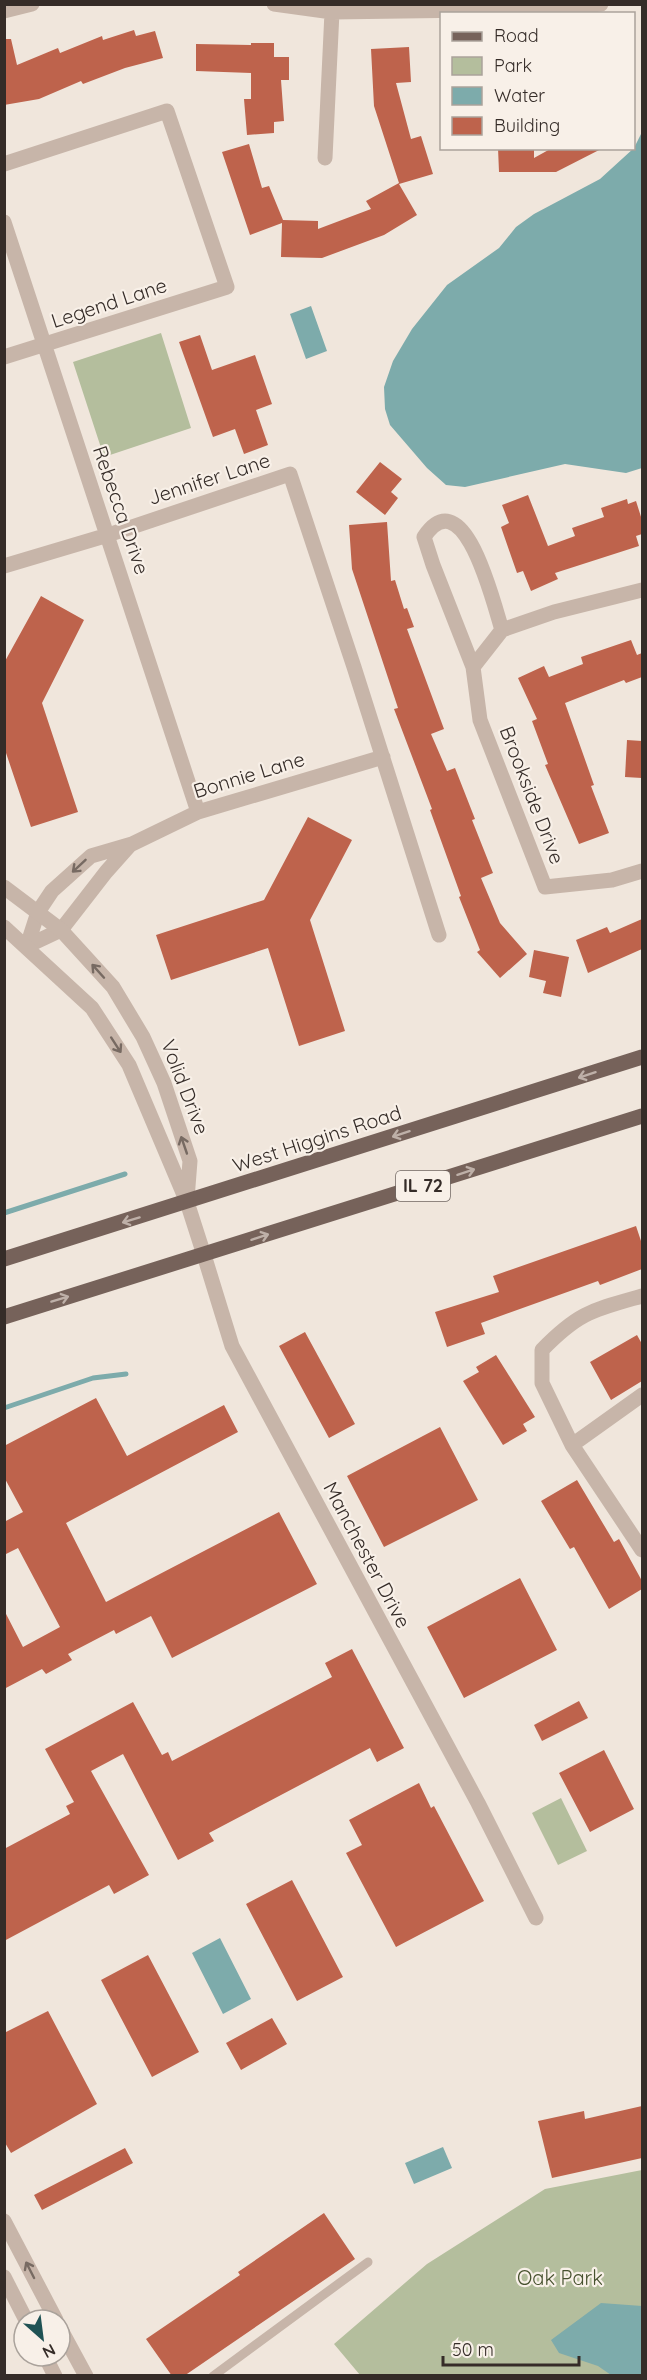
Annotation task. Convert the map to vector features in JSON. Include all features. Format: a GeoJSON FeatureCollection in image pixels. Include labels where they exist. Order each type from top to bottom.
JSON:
{"type":"FeatureCollection","features":[{"type":"Feature","properties":{"kind":"main road","name":"West Higgins Road"},"geometry":{"type":"LineString","coordinates":[[4,1259],[642,1057]]}},
{"type":"Feature","properties":{"kind":"main road","name":"IL 72"},"geometry":{"type":"LineString","coordinates":[[4,1317],[642,1116]]}},
{"type":"Feature","properties":{"kind":"street"},"geometry":{"type":"LineString","coordinates":[[4,11],[32,4]]}},
{"type":"Feature","properties":{"kind":"street"},"geometry":{"type":"LineString","coordinates":[[274,4],[332,12],[555,11],[601,4]]}},
{"type":"Feature","properties":{"kind":"street"},"geometry":{"type":"LineString","coordinates":[[325,158],[332,12]]}},
{"type":"Feature","properties":{"kind":"street","name":"Legend Lane"},"geometry":{"type":"LineString","coordinates":[[4,164],[167,111],[227,287],[4,357]]}},
{"type":"Feature","properties":{"kind":"street","name":"Rebecca Drive"},"geometry":{"type":"LineString","coordinates":[[4,222],[198,812]]}},
{"type":"Feature","properties":{"kind":"street","name":"Jennifer Lane"},"geometry":{"type":"LineString","coordinates":[[4,566],[108,535],[290,474],[383,757]]}},
{"type":"Feature","properties":{"kind":"street"},"geometry":{"type":"LineString","coordinates":[[473,667],[424,537],[431,526],[445,521],[454,522],[465,532],[475,551],[502,630]]}},
{"type":"Feature","properties":{"kind":"street"},"geometry":{"type":"LineString","coordinates":[[473,667],[502,630],[554,612],[642,590]]}},
{"type":"Feature","properties":{"kind":"street","name":"Brookside Drive"},"geometry":{"type":"LineString","coordinates":[[473,667],[480,720],[545,887],[612,880],[642,871]]}},
{"type":"Feature","properties":{"kind":"street"},"geometry":{"type":"LineString","coordinates":[[383,757],[439,935]]}},
{"type":"Feature","properties":{"kind":"street","name":"Bonnie Lane"},"geometry":{"type":"LineString","coordinates":[[27,946],[38,912],[52,891],[91,855],[132,844],[198,812],[383,757]]}},
{"type":"Feature","properties":{"kind":"street","name":"Bonnie Lane"},"geometry":{"type":"LineString","coordinates":[[27,946],[61,930],[106,872],[132,844]]}},
{"type":"Feature","properties":{"kind":"street","name":"Volid Drive"},"geometry":{"type":"LineString","coordinates":[[4,887],[61,930],[113,987],[143,1037],[164,1083],[190,1161],[187,1202]]}},
{"type":"Feature","properties":{"kind":"street","name":"Volid Drive"},"geometry":{"type":"LineString","coordinates":[[4,927],[92,1008],[129,1065],[187,1202]]}},
{"type":"Feature","properties":{"kind":"street","name":"Manchester Drive"},"geometry":{"type":"LineString","coordinates":[[187,1202],[232,1346],[478,1803],[536,1918]]}},
{"type":"Feature","properties":{"kind":"street"},"geometry":{"type":"LineString","coordinates":[[642,1296],[588,1311],[563,1329],[542,1350],[542,1383],[572,1445],[642,1550]]}},
{"type":"Feature","properties":{"kind":"street"},"geometry":{"type":"LineString","coordinates":[[572,1445],[642,1395]]}},
{"type":"Feature","properties":{"kind":"street"},"geometry":{"type":"LineString","coordinates":[[4,2221],[50,2308]]}},
{"type":"Feature","properties":{"kind":"street"},"geometry":{"type":"LineString","coordinates":[[4,2277],[20,2308]]}},
{"type":"Feature","properties":{"kind":"street"},"geometry":{"type":"LineString","coordinates":[[72,2350],[86,2376]]}},
{"type":"Feature","properties":{"kind":"lane"},"geometry":{"type":"LineString","coordinates":[[213,2376],[368,2262]]}},
{"type":"Feature","properties":{"kind":"green space"},"geometry":{"type":"Polygon","coordinates":[[[161,333],[191,428],[104,457],[73,362],[161,333]]]}},
{"type":"Feature","properties":{"kind":"green space"},"geometry":{"type":"Polygon","coordinates":[[[561,1798],[587,1851],[558,1865],[532,1813],[561,1798]]]}},
{"type":"Feature","properties":{"kind":"green space","name":"Oak Park"},"geometry":{"type":"Polygon","coordinates":[[[642,2170],[642,2375],[360,2375],[334,2344],[427,2264],[545,2189],[642,2170]]]}},
{"type":"Feature","properties":{"kind":"water"},"geometry":{"type":"Polygon","coordinates":[[[642,132],[642,468],[626,473],[565,464],[465,487],[446,485],[427,468],[390,425],[385,409],[384,387],[393,361],[412,329],[447,285],[499,248],[516,227],[534,214],[600,179],[632,150],[635,150],[642,132]]]}},
{"type":"Feature","properties":{"kind":"water"},"geometry":{"type":"Polygon","coordinates":[[[311,306],[327,351],[306,359],[290,314],[311,306]]]}},
{"type":"Feature","properties":{"kind":"water"},"geometry":{"type":"Polygon","coordinates":[[[220,1938],[251,1999],[223,2014],[192,1953],[220,1938]]]}},
{"type":"Feature","properties":{"kind":"water"},"geometry":{"type":"Polygon","coordinates":[[[443,2147],[452,2168],[414,2184],[405,2163],[443,2147]]]}},
{"type":"Feature","properties":{"kind":"water"},"geometry":{"type":"Polygon","coordinates":[[[601,2303],[642,2306],[642,2375],[611,2375],[598,2366],[559,2353],[551,2340],[601,2303]]]}},
{"type":"Feature","properties":{"kind":"building"},"geometry":{"type":"Polygon","coordinates":[[[134,30],[136,36],[155,31],[163,58],[125,68],[83,84],[81,81],[39,99],[4,105],[4,39],[11,39],[17,65],[58,48],[60,53],[102,36],[103,40],[134,30]]]}},
{"type":"Feature","properties":{"kind":"building"},"geometry":{"type":"Polygon","coordinates":[[[251,43],[274,43],[274,57],[289,57],[289,80],[281,80],[284,121],[274,122],[274,133],[247,135],[244,99],[251,99],[251,73],[196,71],[196,44],[251,45],[251,43]]]}},
{"type":"Feature","properties":{"kind":"building"},"geometry":{"type":"Polygon","coordinates":[[[409,47],[411,82],[396,83],[411,139],[421,136],[433,174],[399,184],[417,215],[384,235],[322,258],[281,257],[282,223],[250,235],[222,152],[249,144],[262,188],[269,186],[283,220],[318,221],[318,229],[371,209],[366,201],[399,183],[374,106],[371,49],[409,47]]]}},
{"type":"Feature","properties":{"kind":"building"},"geometry":{"type":"Polygon","coordinates":[[[498,150],[534,150],[534,158],[548,150],[599,150],[556,172],[499,172],[498,150]]]}},
{"type":"Feature","properties":{"kind":"building"},"geometry":{"type":"Polygon","coordinates":[[[200,335],[212,370],[255,355],[272,404],[256,410],[268,445],[244,454],[235,429],[213,437],[179,342],[200,335]]]}},
{"type":"Feature","properties":{"kind":"building"},"geometry":{"type":"Polygon","coordinates":[[[380,462],[402,479],[391,492],[398,498],[385,515],[356,492],[380,462]]]}},
{"type":"Feature","properties":{"kind":"building"},"geometry":{"type":"Polygon","coordinates":[[[528,495],[548,546],[575,536],[572,528],[604,517],[601,508],[627,499],[628,504],[636,501],[642,520],[642,534],[636,536],[639,546],[555,573],[558,579],[531,591],[523,571],[517,573],[501,527],[509,523],[502,505],[528,495]]]}},
{"type":"Feature","properties":{"kind":"building"},"geometry":{"type":"Polygon","coordinates":[[[387,522],[391,581],[395,580],[404,609],[407,608],[414,627],[407,629],[444,729],[431,734],[447,771],[455,768],[475,819],[472,820],[493,873],[481,878],[500,923],[527,954],[500,978],[477,952],[480,950],[459,897],[461,896],[430,810],[432,809],[394,709],[398,708],[352,569],[349,525],[387,522]]]}},
{"type":"Feature","properties":{"kind":"building"},"geometry":{"type":"Polygon","coordinates":[[[41,596],[84,620],[42,703],[78,812],[31,827],[4,747],[4,663],[41,596]]]}},
{"type":"Feature","properties":{"kind":"building"},"geometry":{"type":"Polygon","coordinates":[[[631,640],[637,655],[642,653],[642,677],[626,683],[624,680],[565,703],[594,785],[591,786],[609,833],[579,844],[545,765],[548,764],[532,721],[537,719],[518,678],[544,666],[549,677],[583,664],[581,657],[631,640]]]}},
{"type":"Feature","properties":{"kind":"building"},"geometry":{"type":"Polygon","coordinates":[[[627,740],[642,741],[642,778],[625,777],[627,740]]]}},
{"type":"Feature","properties":{"kind":"building"},"geometry":{"type":"Polygon","coordinates":[[[308,817],[352,840],[310,920],[345,1031],[299,1046],[268,948],[171,980],[156,935],[264,900],[308,817]]]}},
{"type":"Feature","properties":{"kind":"building"},"geometry":{"type":"Polygon","coordinates":[[[642,919],[642,949],[588,973],[576,940],[607,927],[610,933],[642,919]]]}},
{"type":"Feature","properties":{"kind":"building"},"geometry":{"type":"Polygon","coordinates":[[[534,950],[569,957],[561,997],[543,993],[546,981],[529,977],[534,950]]]}},
{"type":"Feature","properties":{"kind":"building"},"geometry":{"type":"Polygon","coordinates":[[[636,1226],[642,1244],[642,1269],[600,1285],[598,1281],[481,1323],[485,1334],[447,1347],[435,1312],[499,1292],[493,1276],[636,1226]]]}},
{"type":"Feature","properties":{"kind":"building"},"geometry":{"type":"Polygon","coordinates":[[[305,1332],[355,1424],[329,1438],[279,1346],[305,1332]]]}},
{"type":"Feature","properties":{"kind":"building"},"geometry":{"type":"Polygon","coordinates":[[[637,1335],[642,1344],[642,1381],[611,1400],[590,1362],[637,1335]]]}},
{"type":"Feature","properties":{"kind":"building"},"geometry":{"type":"Polygon","coordinates":[[[496,1355],[535,1417],[523,1424],[527,1431],[503,1445],[463,1381],[479,1372],[476,1367],[496,1355]]]}},
{"type":"Feature","properties":{"kind":"building"},"geometry":{"type":"Polygon","coordinates":[[[96,1398],[127,1456],[224,1405],[238,1432],[66,1523],[106,1602],[279,1512],[317,1584],[172,1658],[151,1616],[116,1634],[114,1630],[68,1654],[72,1660],[46,1674],[42,1669],[4,1689],[4,1610],[23,1647],[60,1627],[18,1548],[4,1555],[4,1522],[23,1512],[4,1477],[4,1446],[96,1398]]]}},
{"type":"Feature","properties":{"kind":"building"},"geometry":{"type":"Polygon","coordinates":[[[440,1427],[478,1500],[384,1547],[347,1476],[440,1427]]]}},
{"type":"Feature","properties":{"kind":"building"},"geometry":{"type":"Polygon","coordinates":[[[577,1480],[614,1542],[619,1539],[642,1581],[642,1589],[609,1609],[574,1547],[570,1549],[541,1501],[577,1480]]]}},
{"type":"Feature","properties":{"kind":"building"},"geometry":{"type":"Polygon","coordinates":[[[520,1578],[557,1650],[464,1698],[427,1627],[520,1578]]]}},
{"type":"Feature","properties":{"kind":"building"},"geometry":{"type":"Polygon","coordinates":[[[352,1649],[404,1748],[377,1762],[370,1748],[209,1833],[214,1841],[178,1860],[123,1754],[91,1771],[149,1875],[114,1894],[109,1885],[4,1941],[4,1849],[70,1814],[66,1806],[74,1802],[45,1749],[133,1702],[162,1755],[168,1752],[172,1761],[332,1677],[325,1663],[352,1649]]]}},
{"type":"Feature","properties":{"kind":"building"},"geometry":{"type":"Polygon","coordinates":[[[579,1701],[588,1718],[542,1741],[534,1725],[579,1701]]]}},
{"type":"Feature","properties":{"kind":"building"},"geometry":{"type":"Polygon","coordinates":[[[604,1750],[634,1809],[590,1832],[559,1773],[604,1750]]]}},
{"type":"Feature","properties":{"kind":"building"},"geometry":{"type":"Polygon","coordinates":[[[419,1783],[431,1808],[434,1806],[484,1901],[396,1947],[346,1853],[362,1845],[349,1820],[419,1783]]]}},
{"type":"Feature","properties":{"kind":"building"},"geometry":{"type":"Polygon","coordinates":[[[292,1880],[343,1977],[297,2001],[246,1904],[292,1880]]]}},
{"type":"Feature","properties":{"kind":"building"},"geometry":{"type":"Polygon","coordinates":[[[148,1955],[199,2052],[152,2077],[101,1980],[148,1955]]]}},
{"type":"Feature","properties":{"kind":"building"},"geometry":{"type":"Polygon","coordinates":[[[48,2011],[97,2104],[11,2153],[4,2141],[4,2033],[48,2011]]]}},
{"type":"Feature","properties":{"kind":"building"},"geometry":{"type":"Polygon","coordinates":[[[272,2018],[287,2044],[241,2070],[226,2043],[272,2018]]]}},
{"type":"Feature","properties":{"kind":"building"},"geometry":{"type":"Polygon","coordinates":[[[642,2106],[642,2158],[552,2178],[538,2121],[584,2111],[585,2119],[642,2106]]]}},
{"type":"Feature","properties":{"kind":"building"},"geometry":{"type":"Polygon","coordinates":[[[125,2148],[133,2163],[42,2210],[34,2195],[125,2148]]]}},
{"type":"Feature","properties":{"kind":"building"},"geometry":{"type":"Polygon","coordinates":[[[324,2213],[355,2259],[184,2376],[172,2376],[146,2339],[240,2275],[238,2272],[324,2213]]]}},
{"type":"Feature","properties":{"kind":"waterway"},"geometry":{"type":"LineString","coordinates":[[4,1213],[125,1174]]}},
{"type":"Feature","properties":{"kind":"waterway"},"geometry":{"type":"LineString","coordinates":[[4,1408],[93,1378],[126,1374]]}}]}
